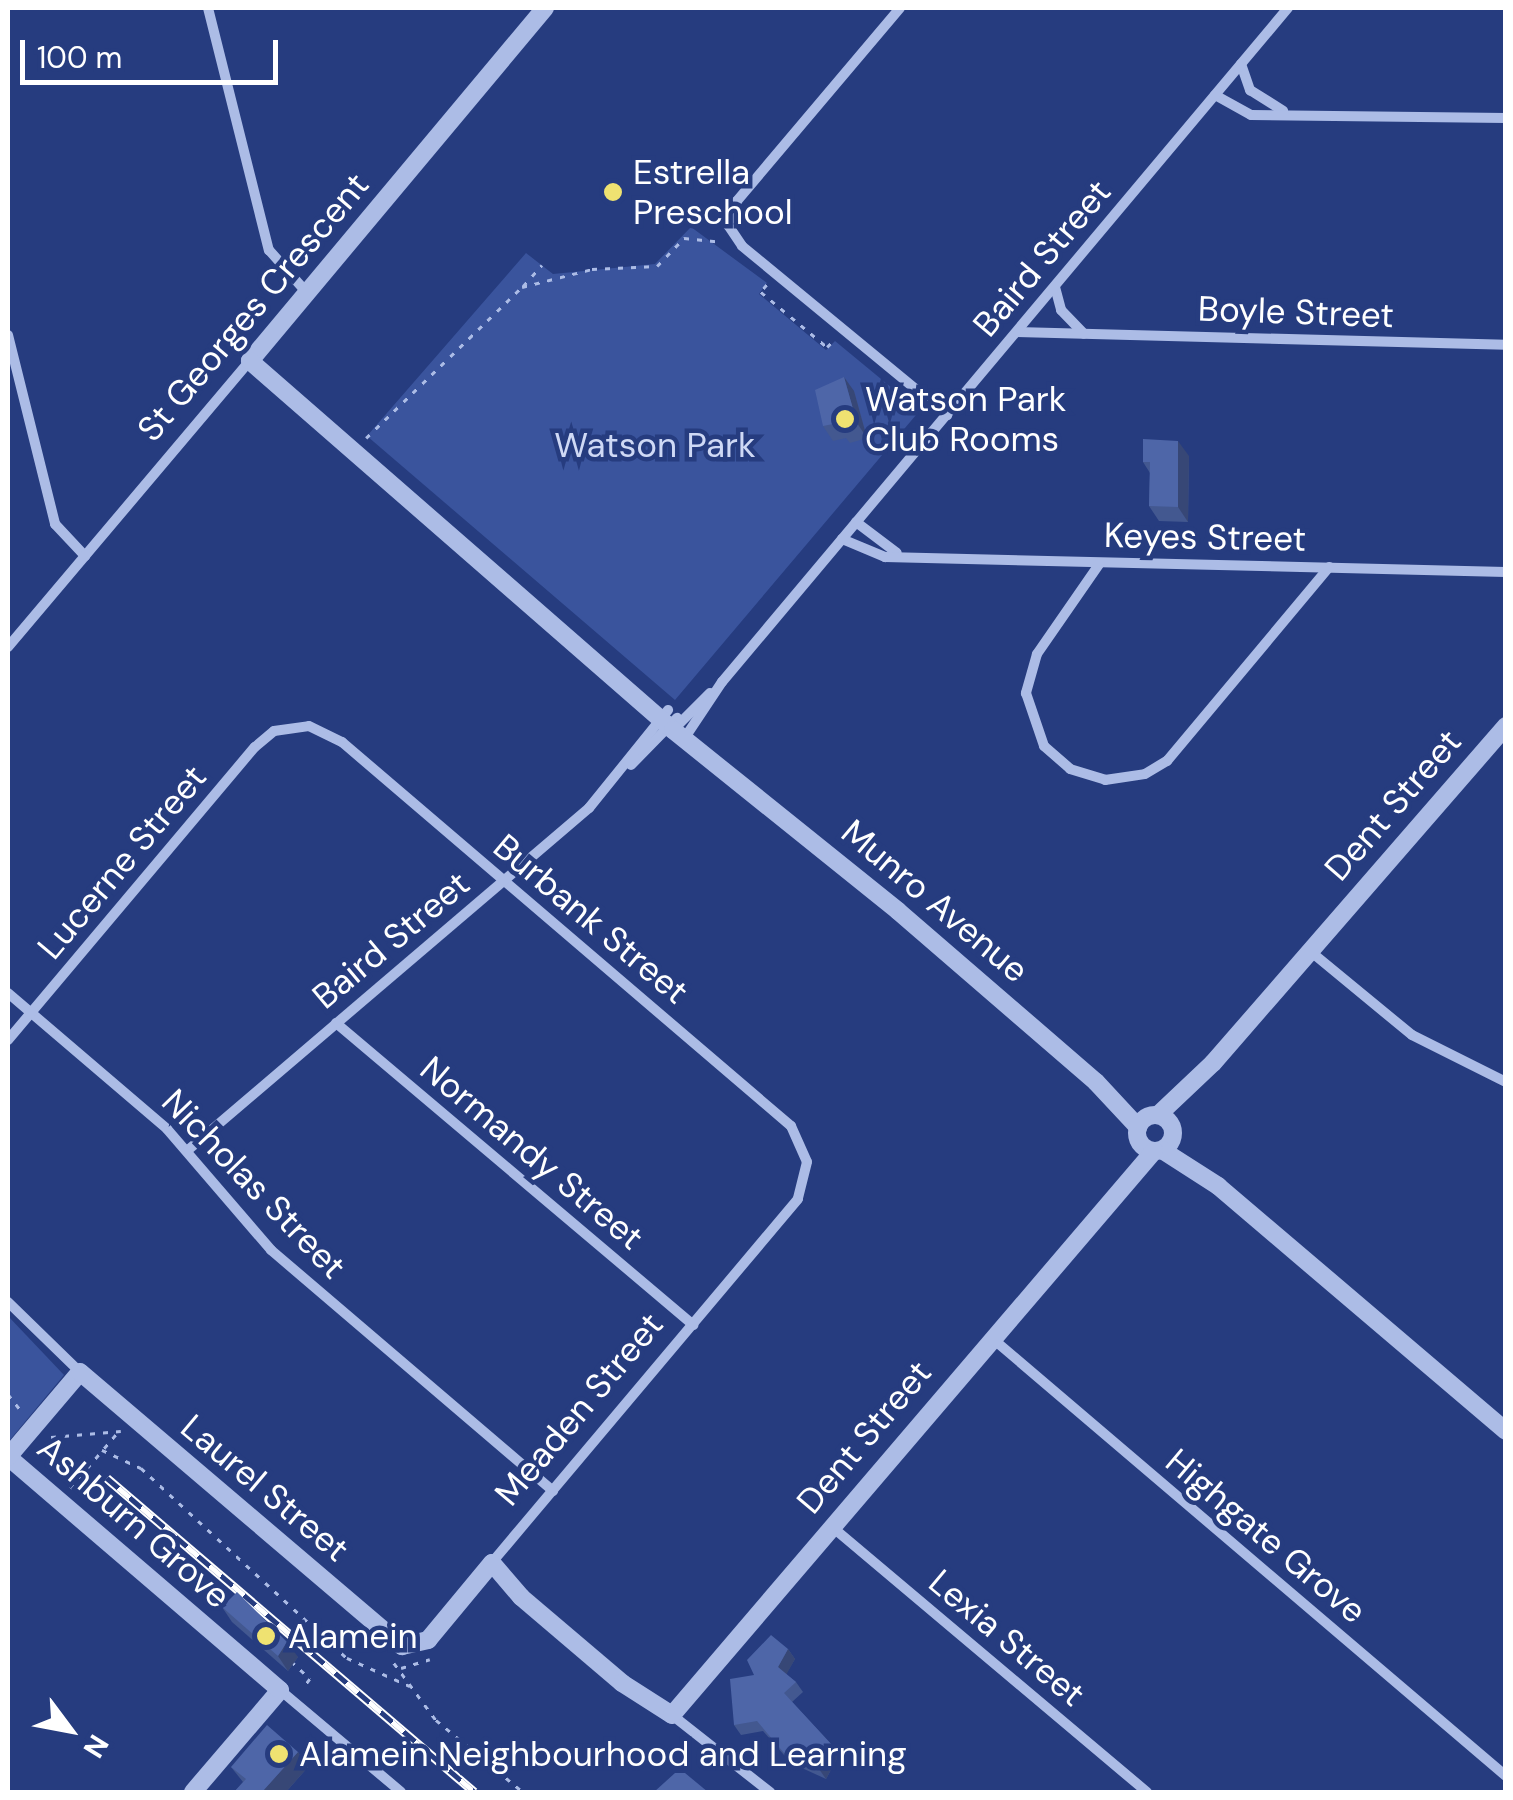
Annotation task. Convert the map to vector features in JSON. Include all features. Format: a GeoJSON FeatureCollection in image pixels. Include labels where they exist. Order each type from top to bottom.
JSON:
{"type":"FeatureCollection","features":[{"type":"Feature","properties":{"kind":"street"},"geometry":{"type":"LineString","coordinates":[[208,8],[269,250],[308,294]]}},
{"type":"Feature","properties":{"kind":"street","name":"St Georges Crescent"},"geometry":{"type":"LineString","coordinates":[[8,646],[545,8]]}},
{"type":"Feature","properties":{"kind":"street"},"geometry":{"type":"LineString","coordinates":[[900,8],[729,218],[742,246],[947,415]]}},
{"type":"Feature","properties":{"kind":"street","name":"Baird Street"},"geometry":{"type":"LineString","coordinates":[[188,1150],[504,880],[722,682],[1288,8]]}},
{"type":"Feature","properties":{"kind":"street"},"geometry":{"type":"LineString","coordinates":[[1241,64],[1250,90],[1284,112]]}},
{"type":"Feature","properties":{"kind":"street"},"geometry":{"type":"LineString","coordinates":[[1215,94],[1251,115],[1284,112],[1506,118]]}},
{"type":"Feature","properties":{"kind":"street"},"geometry":{"type":"LineString","coordinates":[[1055,286],[1061,310],[1084,334]]}},
{"type":"Feature","properties":{"kind":"street","name":"Boyle Street"},"geometry":{"type":"LineString","coordinates":[[1016,332],[1506,345]]}},
{"type":"Feature","properties":{"kind":"street"},"geometry":{"type":"LineString","coordinates":[[8,335],[55,524],[85,556]]}},
{"type":"Feature","properties":{"kind":"street","name":"Munro Avenue"},"geometry":{"type":"LineString","coordinates":[[250,362],[1506,1431]]}},
{"type":"Feature","properties":{"kind":"street"},"geometry":{"type":"LineString","coordinates":[[856,522],[878,545],[903,556]]}},
{"type":"Feature","properties":{"kind":"street","name":"Keyes Street"},"geometry":{"type":"LineString","coordinates":[[842,539],[873,554],[903,556],[1506,572]]}},
{"type":"Feature","properties":{"kind":"street"},"geometry":{"type":"LineString","coordinates":[[1100,563],[1037,654],[1026,694],[1044,746],[1070,770],[1104,780],[1145,774],[1166,761],[1329,567]]}},
{"type":"Feature","properties":{"kind":"street","name":"Burbank Street"},"geometry":{"type":"LineString","coordinates":[[285,728],[330,734],[792,1126],[806,1162],[798,1199]]}},
{"type":"Feature","properties":{"kind":"street","name":"Lucerne Street"},"geometry":{"type":"LineString","coordinates":[[8,1040],[255,747],[285,728]]}},
{"type":"Feature","properties":{"kind":"street","name":"Dent Street"},"geometry":{"type":"LineString","coordinates":[[672,1715],[1106,1200],[1213,1063],[1503,734]]}},
{"type":"Feature","properties":{"kind":"street"},"geometry":{"type":"LineString","coordinates":[[1310,950],[1412,1035],[1506,1082]]}},
{"type":"Feature","properties":{"kind":"street","name":"Nicholas Street"},"geometry":{"type":"LineString","coordinates":[[8,993],[188,1150],[271,1250],[553,1490]]}},
{"type":"Feature","properties":{"kind":"street","name":"Normandy Street"},"geometry":{"type":"LineString","coordinates":[[336,1023],[693,1325]]}},
{"type":"Feature","properties":{"kind":"street","name":"Meaden Street"},"geometry":{"type":"LineString","coordinates":[[393,1651],[428,1640],[798,1199]]}},
{"type":"Feature","properties":{"kind":"street","name":"Laurel Street"},"geometry":{"type":"LineString","coordinates":[[8,1302],[84,1375],[124,1423],[393,1651]]}},
{"type":"Feature","properties":{"kind":"street","name":"Highgate Grove"},"geometry":{"type":"LineString","coordinates":[[990,1337],[1506,1776]]}},
{"type":"Feature","properties":{"kind":"street"},"geometry":{"type":"LineString","coordinates":[[10,1459],[43,1431],[84,1375]]}},
{"type":"Feature","properties":{"kind":"street"},"geometry":{"type":"LineString","coordinates":[[10,1459],[84,1375]]}},
{"type":"Feature","properties":{"kind":"street","name":"Ashburn Grove"},"geometry":{"type":"LineString","coordinates":[[10,1459],[401,1792]]}},
{"type":"Feature","properties":{"kind":"street","name":"Lexia Street"},"geometry":{"type":"LineString","coordinates":[[831,1526],[1146,1792]]}},
{"type":"Feature","properties":{"kind":"street"},"geometry":{"type":"LineString","coordinates":[[487,1569],[622,1683],[672,1715],[770,1792]]}},
{"type":"Feature","properties":{"kind":"street"},"geometry":{"type":"LineString","coordinates":[[194,1792],[280,1690]]}},
{"type":"Feature","properties":{"kind":"path"},"geometry":{"type":"LineString","coordinates":[[522,287],[592,269],[657,266],[684,238],[730,248]]}},
{"type":"Feature","properties":{"kind":"path"},"geometry":{"type":"LineString","coordinates":[[354,428],[367,439],[542,266]]}},
{"type":"Feature","properties":{"kind":"path"},"geometry":{"type":"LineString","coordinates":[[763,275],[770,282],[761,292],[827,347],[843,329]]}},
{"type":"Feature","properties":{"kind":"path"},"geometry":{"type":"LineString","coordinates":[[8,1394],[14,1405],[8,1410]]}},
{"type":"Feature","properties":{"kind":"path"},"geometry":{"type":"LineString","coordinates":[[43,1431],[64,1439],[124,1423]]}},
{"type":"Feature","properties":{"kind":"path"},"geometry":{"type":"LineString","coordinates":[[124,1423],[132,1437]]}},
{"type":"Feature","properties":{"kind":"path"},"geometry":{"type":"LineString","coordinates":[[60,1501],[124,1423]]}},
{"type":"Feature","properties":{"kind":"path"},"geometry":{"type":"LineString","coordinates":[[102,1450],[141,1468],[347,1658],[412,1687]]}},
{"type":"Feature","properties":{"kind":"path"},"geometry":{"type":"LineString","coordinates":[[297,1646],[286,1658],[310,1679],[304,1686]]}},
{"type":"Feature","properties":{"kind":"path"},"geometry":{"type":"LineString","coordinates":[[393,1651],[399,1668],[447,1731],[523,1792]]}},
{"type":"Feature","properties":{"kind":"path"},"geometry":{"type":"LineString","coordinates":[[399,1668],[438,1652]]}},
{"type":"Feature","properties":{"kind":"green space","name":"Watson Park"},"geometry":{"type":"Polygon","coordinates":[[[691,227],[767,283],[759,294],[826,350],[835,341],[915,407],[916,415],[675,700],[367,436],[526,253],[553,274],[655,264],[691,227]]]}},
{"type":"Feature","properties":{"kind":"green space"},"geometry":{"type":"Polygon","coordinates":[[[8,1316],[64,1375],[9,1441],[8,1440],[8,1316]]]}},
{"type":"Feature","properties":{"kind":"building"},"geometry":{"type":"Polygon","coordinates":[[[844,377],[857,423],[840,428],[838,423],[823,426],[815,390],[844,377]]]}},
{"type":"Feature","properties":{"kind":"building"},"geometry":{"type":"Polygon","coordinates":[[[1143,439],[1178,441],[1178,507],[1149,506],[1150,462],[1143,462],[1143,439]]]}},
{"type":"Feature","properties":{"kind":"building"},"geometry":{"type":"Polygon","coordinates":[[[237,1592],[287,1642],[278,1656],[222,1607],[237,1592]]]}},
{"type":"Feature","properties":{"kind":"building"},"geometry":{"type":"Polygon","coordinates":[[[771,1635],[788,1649],[778,1667],[796,1682],[784,1693],[832,1745],[819,1769],[784,1753],[757,1721],[734,1725],[730,1679],[754,1675],[747,1660],[771,1635]]]}},
{"type":"Feature","properties":{"kind":"building"},"geometry":{"type":"Polygon","coordinates":[[[267,1725],[298,1752],[262,1792],[234,1792],[246,1779],[231,1767],[267,1725]]]}},
{"type":"Feature","properties":{"kind":"building"},"geometry":{"type":"Polygon","coordinates":[[[675,1773],[685,1773],[708,1792],[654,1792],[675,1773]]]}},
{"type":"Feature","properties":{"kind":"railway"},"geometry":{"type":"LineString","coordinates":[[107,1478],[474,1792]]}},
{"type":"Feature","properties":{"kind":"place","name":"Estrella Preschool"},"geometry":{"type":"Point","coordinates":[613,192]}},
{"type":"Feature","properties":{"kind":"place","name":"Watson Park Club Rooms"},"geometry":{"type":"Point","coordinates":[845,419]}},
{"type":"Feature","properties":{"kind":"place","name":"Alamein"},"geometry":{"type":"Point","coordinates":[266,1636]}},
{"type":"Feature","properties":{"kind":"place","name":"Alamein Neighbourhood and Learning"},"geometry":{"type":"Point","coordinates":[279,1754]}}]}
